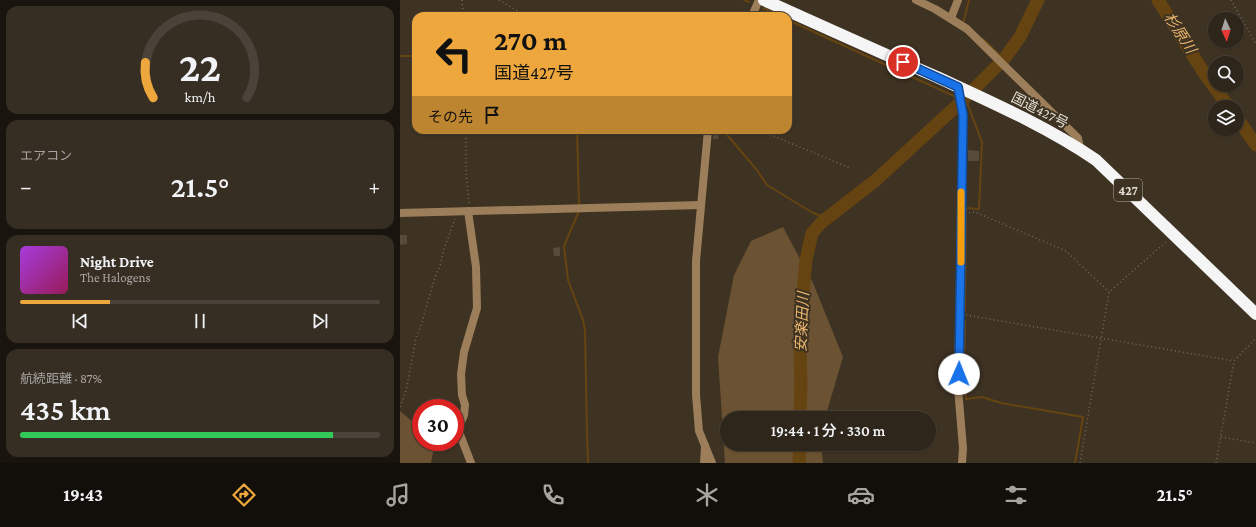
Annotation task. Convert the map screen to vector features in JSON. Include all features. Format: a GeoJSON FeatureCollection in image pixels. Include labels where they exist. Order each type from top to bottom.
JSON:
{"type":"FeatureCollection","features":[{"type":"Feature","properties":{"kind":"highway","name":"国道427号"},"geometry":{"type":"LineString","coordinates":[[764,0],[789,12]]}},
{"type":"Feature","properties":{"kind":"highway","name":"国道427号"},"geometry":{"type":"LineString","coordinates":[[792,14],[961,95],[978,96],[1044,128],[1080,149],[1096,160],[1256,314]]}},
{"type":"Feature","properties":{"kind":"street"},"geometry":{"type":"LineString","coordinates":[[754,12],[759,0]]}},
{"type":"Feature","properties":{"kind":"street"},"geometry":{"type":"LineString","coordinates":[[916,0],[951,18],[967,29],[1078,138],[1080,149]]}},
{"type":"Feature","properties":{"kind":"street"},"geometry":{"type":"LineString","coordinates":[[951,18],[958,0]]}},
{"type":"Feature","properties":{"kind":"street"},"geometry":{"type":"LineString","coordinates":[[961,95],[963,115],[958,388],[963,448],[962,463]]}},
{"type":"Feature","properties":{"kind":"street"},"geometry":{"type":"LineString","coordinates":[[708,134],[696,261],[696,395],[699,431],[712,463]]}},
{"type":"Feature","properties":{"kind":"street"},"geometry":{"type":"LineString","coordinates":[[400,213],[701,205]]}},
{"type":"Feature","properties":{"kind":"street"},"geometry":{"type":"LineString","coordinates":[[468,211],[476,267],[477,308],[464,352],[461,374],[462,394],[466,406],[459,432],[471,463]]}},
{"type":"Feature","properties":{"kind":"street"},"geometry":{"type":"LineString","coordinates":[[704,463],[705,445]]}},
{"type":"Feature","properties":{"kind":"path"},"geometry":{"type":"LineString","coordinates":[[462,0],[463,12]]}},
{"type":"Feature","properties":{"kind":"path"},"geometry":{"type":"LineString","coordinates":[[499,0],[519,12]]}},
{"type":"Feature","properties":{"kind":"path"},"geometry":{"type":"LineString","coordinates":[[1231,0],[1256,44]]}},
{"type":"Feature","properties":{"kind":"path"},"geometry":{"type":"LineString","coordinates":[[466,134],[468,211]]}},
{"type":"Feature","properties":{"kind":"path"},"geometry":{"type":"LineString","coordinates":[[769,134],[850,168]]}},
{"type":"Feature","properties":{"kind":"path"},"geometry":{"type":"LineString","coordinates":[[400,407],[406,391],[416,338],[444,249],[458,211]]}},
{"type":"Feature","properties":{"kind":"path"},"geometry":{"type":"LineString","coordinates":[[968,213],[975,212],[1066,251],[1109,292]]}},
{"type":"Feature","properties":{"kind":"path"},"geometry":{"type":"LineString","coordinates":[[1080,463],[1109,292],[1175,235]]}},
{"type":"Feature","properties":{"kind":"path"},"geometry":{"type":"LineString","coordinates":[[960,314],[1234,361]]}},
{"type":"Feature","properties":{"kind":"path"},"geometry":{"type":"LineString","coordinates":[[1216,463],[1234,361],[1256,338]]}},
{"type":"Feature","properties":{"kind":"path"},"geometry":{"type":"LineString","coordinates":[[1221,437],[1256,443]]}},
{"type":"Feature","properties":{"kind":"shaded area"},"geometry":{"type":"Polygon","coordinates":[[[783,227],[813,283],[843,357],[827,411],[722,411],[718,357],[734,275],[751,241],[783,227]]]}},
{"type":"Feature","properties":{"kind":"shaded area"},"geometry":{"type":"Polygon","coordinates":[[[400,411],[412,421],[412,451],[433,451],[431,463],[400,463],[400,411]]]}},
{"type":"Feature","properties":{"kind":"shaded area"},"geometry":{"type":"Polygon","coordinates":[[[724,451],[822,451],[823,463],[725,463],[724,451]]]}},
{"type":"Feature","properties":{"kind":"building"},"geometry":{"type":"Polygon","coordinates":[[[713,134],[719,134],[718,139],[713,139],[713,134]]]}},
{"type":"Feature","properties":{"kind":"building"},"geometry":{"type":"Polygon","coordinates":[[[968,150],[979,151],[979,161],[968,161],[968,150]]]}},
{"type":"Feature","properties":{"kind":"building"},"geometry":{"type":"Polygon","coordinates":[[[400,235],[407,235],[407,244],[400,245],[400,235]]]}},
{"type":"Feature","properties":{"kind":"building"},"geometry":{"type":"Polygon","coordinates":[[[560,247],[560,256],[554,256],[553,248],[560,247]]]}},
{"type":"Feature","properties":{"kind":"waterway"},"geometry":{"type":"LineString","coordinates":[[744,0],[749,2]]}},
{"type":"Feature","properties":{"kind":"waterway"},"geometry":{"type":"LineString","coordinates":[[963,24],[969,0]]}},
{"type":"Feature","properties":{"kind":"waterway"},"geometry":{"type":"LineString","coordinates":[[800,411],[800,353],[804,281],[806,260],[812,233],[822,222],[876,180],[963,100],[1004,59],[1020,37],[1038,0]]}},
{"type":"Feature","properties":{"kind":"waterway","name":"杉原川"},"geometry":{"type":"LineString","coordinates":[[1158,0],[1204,73],[1224,100]]}},
{"type":"Feature","properties":{"kind":"waterway"},"geometry":{"type":"LineString","coordinates":[[763,8],[772,12]]}},
{"type":"Feature","properties":{"kind":"waterway"},"geometry":{"type":"LineString","coordinates":[[792,22],[956,97]]}},
{"type":"Feature","properties":{"kind":"waterway"},"geometry":{"type":"LineString","coordinates":[[983,39],[1004,59]]}},
{"type":"Feature","properties":{"kind":"waterway"},"geometry":{"type":"LineString","coordinates":[[400,56],[412,56]]}},
{"type":"Feature","properties":{"kind":"waterway"},"geometry":{"type":"LineString","coordinates":[[965,97],[982,142],[979,209],[966,208],[965,310]]}},
{"type":"Feature","properties":{"kind":"waterway","name":"杉原川"},"geometry":{"type":"LineString","coordinates":[[1244,128],[1256,145]]}},
{"type":"Feature","properties":{"kind":"waterway"},"geometry":{"type":"LineString","coordinates":[[577,134],[579,204]]}},
{"type":"Feature","properties":{"kind":"waterway"},"geometry":{"type":"LineString","coordinates":[[726,134],[756,169],[767,185],[813,213],[827,218]]}},
{"type":"Feature","properties":{"kind":"waterway"},"geometry":{"type":"LineString","coordinates":[[579,211],[564,246],[568,280],[583,320],[585,331],[588,463]]}},
{"type":"Feature","properties":{"kind":"waterway"},"geometry":{"type":"LineString","coordinates":[[965,321],[964,383],[966,399],[982,397],[1001,403],[1083,417],[1075,463]]}},
{"type":"Feature","properties":{"kind":"waterway","name":"安楽田川"},"geometry":{"type":"LineString","coordinates":[[799,463],[800,451]]}},
{"type":"Feature","properties":{"kind":"slow traffic"},"geometry":{"type":"LineString","coordinates":[[961,192],[961,262]]}},
{"type":"Feature","properties":{"kind":"route"},"geometry":{"type":"LineString","coordinates":[[903,62],[958,87],[963,115],[959,374]]}}]}
